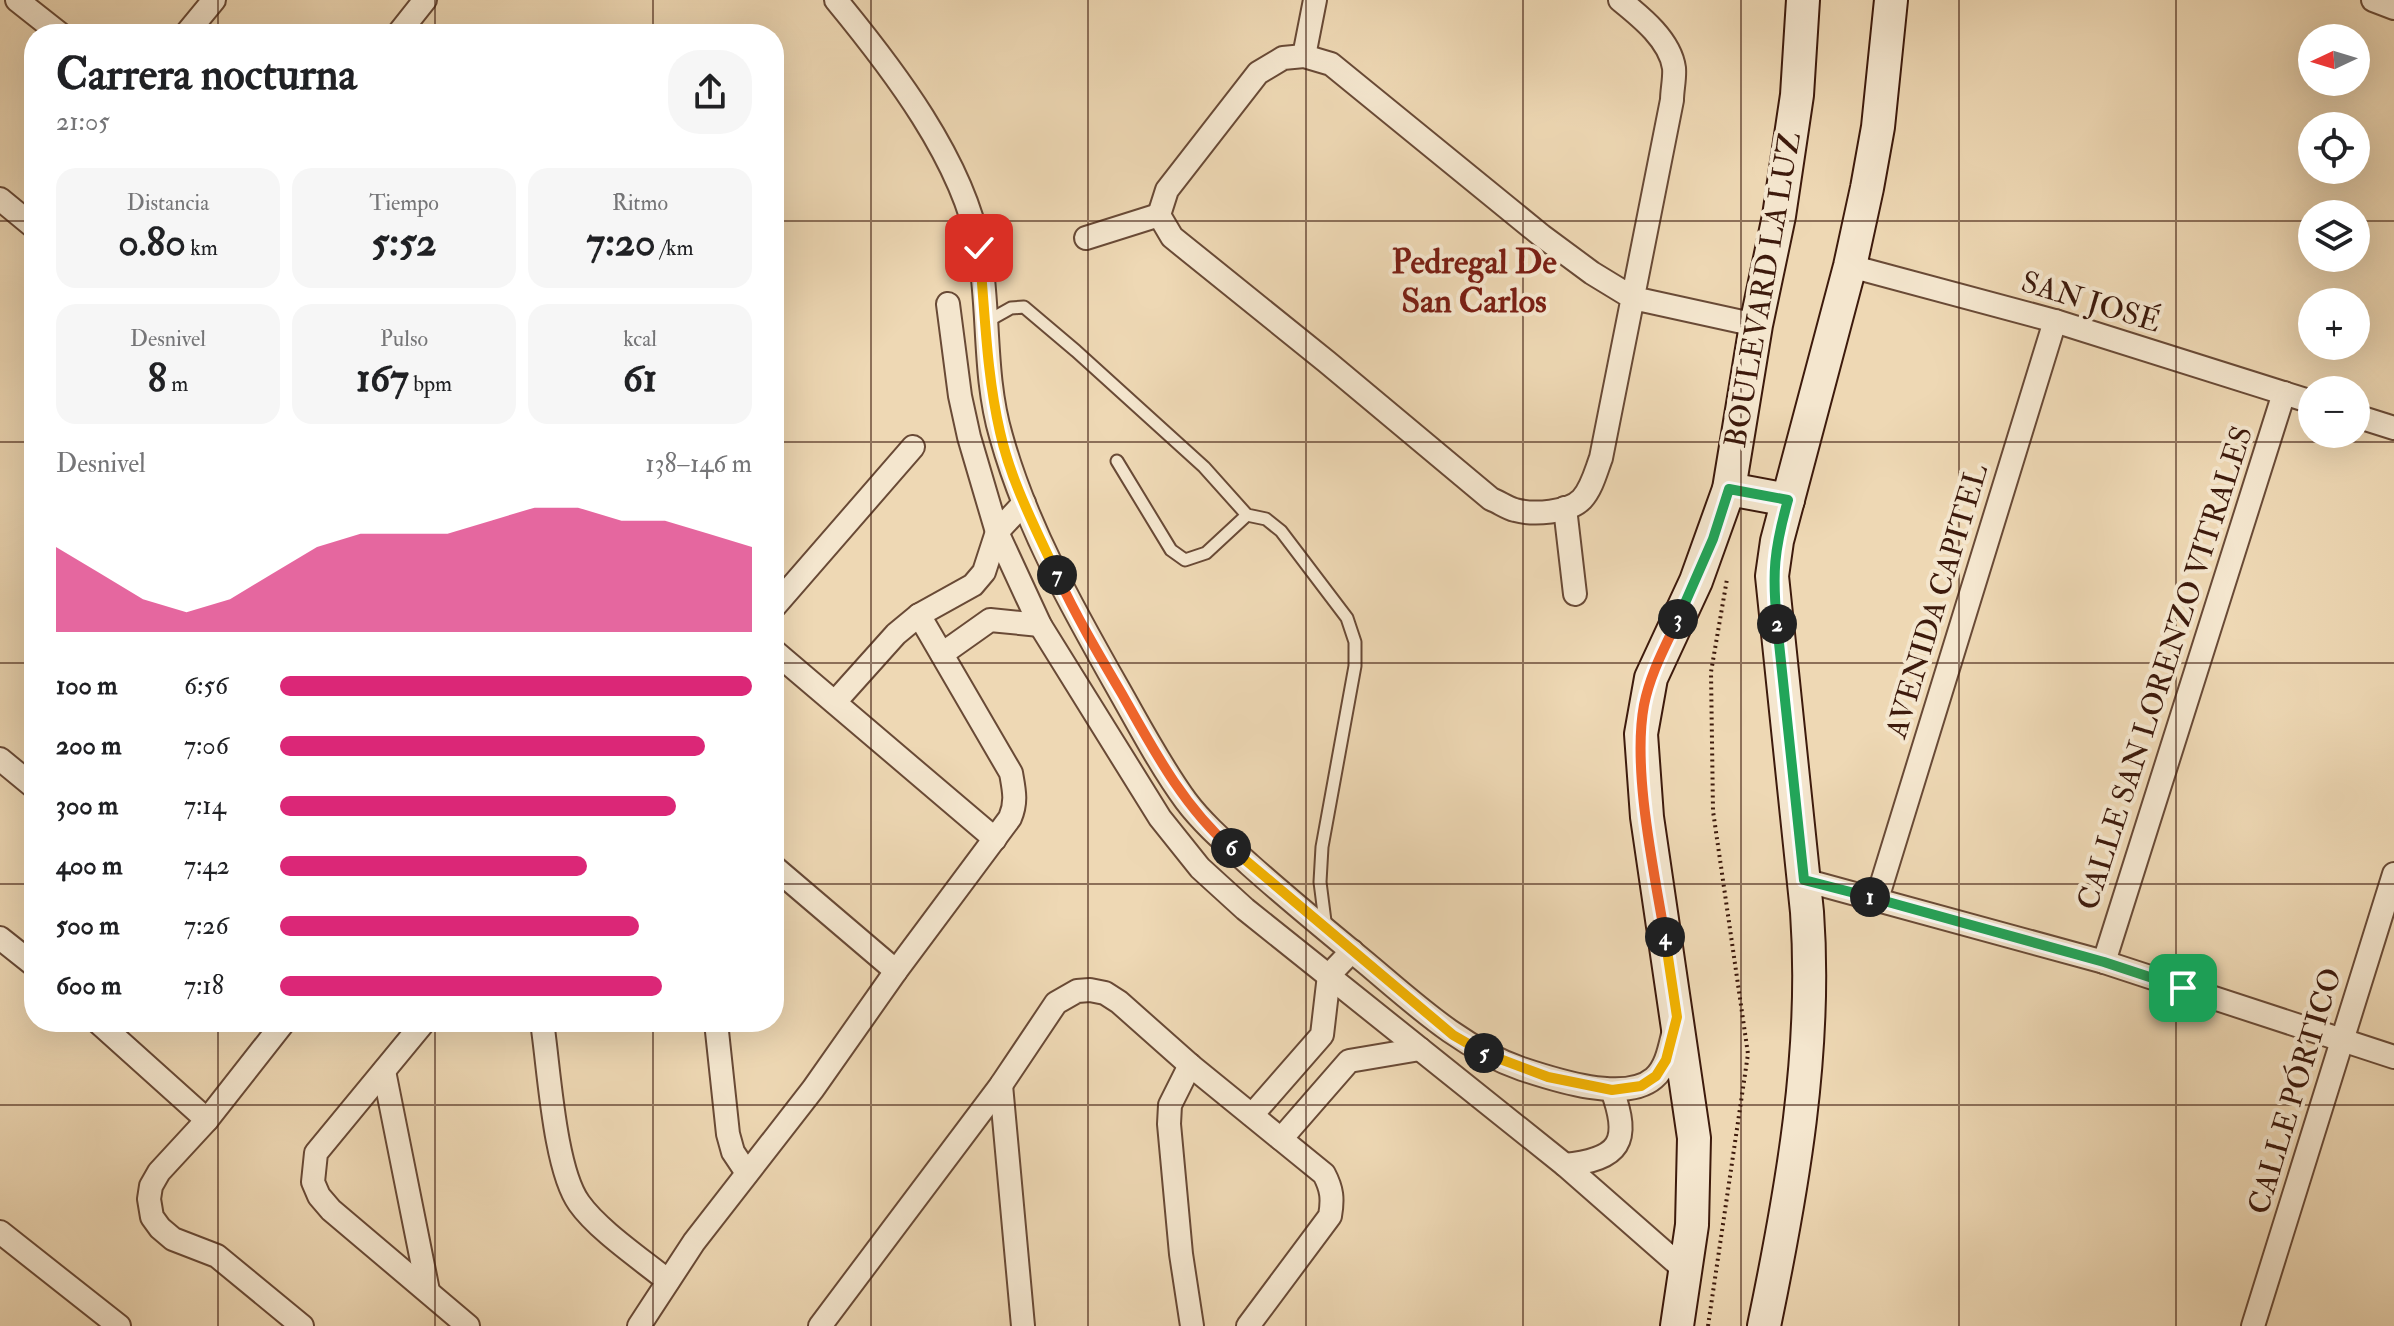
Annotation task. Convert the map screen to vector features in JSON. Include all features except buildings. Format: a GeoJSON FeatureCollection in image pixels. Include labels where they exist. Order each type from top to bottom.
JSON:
{"type":"FeatureCollection","features":[{"type":"Feature","properties":{"kind":"main road","name":"BOULEVARD LA LUZ"},"geometry":{"type":"LineString","coordinates":[[1677,1326],[1687,1272],[1695,1180],[1694,1138],[1647,817],[1641,734],[1651,678],[1702,567],[1729,489],[1756,325],[1779,216],[1797,95],[1803,0]]}},
{"type":"Feature","properties":{"kind":"main road"},"geometry":{"type":"LineString","coordinates":[[1764,1326],[1789,1189],[1809,1035],[1810,951],[1772,576],[1777,541],[1850,266],[1878,127],[1891,0]]}},
{"type":"Feature","properties":{"kind":"main road"},"geometry":{"type":"LineString","coordinates":[[1729,489],[1788,500]]}},
{"type":"Feature","properties":{"kind":"street"},"geometry":{"type":"LineString","coordinates":[[17,0],[47,24]]}},
{"type":"Feature","properties":{"kind":"street"},"geometry":{"type":"LineString","coordinates":[[194,24],[214,0]]}},
{"type":"Feature","properties":{"kind":"street"},"geometry":{"type":"LineString","coordinates":[[406,24],[425,0]]}},
{"type":"Feature","properties":{"kind":"street"},"geometry":{"type":"LineString","coordinates":[[836,0],[899,82],[949,163],[967,203],[979,248],[991,385],[1000,435],[1024,503],[1072,607],[1186,801],[1224,842],[1352,951],[1453,1035],[1491,1057],[1548,1077],[1612,1090],[1641,1086],[1656,1076],[1666,1060],[1677,1017]]}},
{"type":"Feature","properties":{"kind":"street"},"geometry":{"type":"LineString","coordinates":[[1304,56],[1315,0]]}},
{"type":"Feature","properties":{"kind":"street"},"geometry":{"type":"LineString","coordinates":[[1620,0],[1665,44],[1674,67],[1672,100],[1633,298],[1601,458],[1592,483],[1581,500],[1565,508],[1515,510],[1491,499],[1172,237],[1159,215],[1167,190],[1258,73],[1283,58],[1304,56],[1331,64],[1542,236],[1592,273],[1633,298],[1756,325]]}},
{"type":"Feature","properties":{"kind":"street"},"geometry":{"type":"LineString","coordinates":[[2373,0],[2394,8]]}},
{"type":"Feature","properties":{"kind":"street"},"geometry":{"type":"LineString","coordinates":[[0,199],[24,217]]}},
{"type":"Feature","properties":{"kind":"street"},"geometry":{"type":"LineString","coordinates":[[1086,238],[1159,215]]}},
{"type":"Feature","properties":{"kind":"street","name":"SAN JOSÉ"},"geometry":{"type":"LineString","coordinates":[[1850,266],[2055,321],[2298,398]]}},
{"type":"Feature","properties":{"kind":"street"},"geometry":{"type":"LineString","coordinates":[[948,304],[960,396],[997,532],[1040,625],[1160,818],[1200,868],[1245,909],[1565,1165],[1687,1272]]}},
{"type":"Feature","properties":{"kind":"street","name":"AVENIDA CAPITEL"},"geometry":{"type":"LineString","coordinates":[[1877,899],[2055,321]]}},
{"type":"Feature","properties":{"kind":"street","name":"CALLE SAN LORENZO VITRALES"},"geometry":{"type":"LineString","coordinates":[[2104,962],[2284,393]]}},
{"type":"Feature","properties":{"kind":"street"},"geometry":{"type":"LineString","coordinates":[[2370,420],[2394,428]]}},
{"type":"Feature","properties":{"kind":"street"},"geometry":{"type":"LineString","coordinates":[[784,595],[913,447]]}},
{"type":"Feature","properties":{"kind":"street"},"geometry":{"type":"LineString","coordinates":[[835,702],[896,634],[919,615],[973,585],[984,572],[997,532],[1024,503]]}},
{"type":"Feature","properties":{"kind":"street"},"geometry":{"type":"LineString","coordinates":[[1565,508],[1575,594]]}},
{"type":"Feature","properties":{"kind":"street"},"geometry":{"type":"LineString","coordinates":[[973,585],[990,620]]}},
{"type":"Feature","properties":{"kind":"street"},"geometry":{"type":"LineString","coordinates":[[639,1326],[668,1281],[813,1089],[1015,807],[1011,773],[919,615]]}},
{"type":"Feature","properties":{"kind":"street"},"geometry":{"type":"LineString","coordinates":[[942,654],[990,620],[1040,625]]}},
{"type":"Feature","properties":{"kind":"street"},"geometry":{"type":"LineString","coordinates":[[784,659],[995,839]]}},
{"type":"Feature","properties":{"kind":"street"},"geometry":{"type":"LineString","coordinates":[[0,759],[24,779]]}},
{"type":"Feature","properties":{"kind":"street","name":"CALLE PÓRTICO"},"geometry":{"type":"LineString","coordinates":[[2253,1326],[2394,874]]}},
{"type":"Feature","properties":{"kind":"street"},"geometry":{"type":"LineString","coordinates":[[784,876],[896,971]]}},
{"type":"Feature","properties":{"kind":"street"},"geometry":{"type":"LineString","coordinates":[[1804,880],[2104,962],[2394,1057]]}},
{"type":"Feature","properties":{"kind":"street"},"geometry":{"type":"LineString","coordinates":[[0,938],[24,957]]}},
{"type":"Feature","properties":{"kind":"street"},"geometry":{"type":"LineString","coordinates":[[1252,1115],[1322,1035],[1329,975],[1352,951]]}},
{"type":"Feature","properties":{"kind":"street"},"geometry":{"type":"LineString","coordinates":[[820,1326],[1001,1085],[1056,1003],[1077,991],[1090,990],[1105,993],[1119,1002],[1190,1065],[1324,1174],[1331,1187],[1333,1199],[1330,1216],[1248,1326]]}},
{"type":"Feature","properties":{"kind":"street"},"geometry":{"type":"LineString","coordinates":[[109,1032],[207,1120]]}},
{"type":"Feature","properties":{"kind":"street"},"geometry":{"type":"LineString","coordinates":[[276,1032],[207,1120],[159,1172],[151,1186],[149,1199],[152,1217],[173,1239],[217,1256],[302,1326]]}},
{"type":"Feature","properties":{"kind":"street"},"geometry":{"type":"LineString","coordinates":[[416,1032],[316,1153],[313,1182],[319,1196],[331,1210],[468,1326]]}},
{"type":"Feature","properties":{"kind":"street"},"geometry":{"type":"LineString","coordinates":[[543,1032],[568,1184],[593,1218],[668,1281]]}},
{"type":"Feature","properties":{"kind":"street"},"geometry":{"type":"LineString","coordinates":[[717,1032],[728,1134],[733,1152],[747,1173]]}},
{"type":"Feature","properties":{"kind":"street"},"geometry":{"type":"LineString","coordinates":[[1322,1035],[1349,1061]]}},
{"type":"Feature","properties":{"kind":"street"},"geometry":{"type":"LineString","coordinates":[[1281,1139],[1349,1061],[1420,1049]]}},
{"type":"Feature","properties":{"kind":"street"},"geometry":{"type":"LineString","coordinates":[[1190,1065],[1170,1105],[1169,1124],[1181,1254],[1192,1326]]}},
{"type":"Feature","properties":{"kind":"street"},"geometry":{"type":"LineString","coordinates":[[384,1071],[428,1291]]}},
{"type":"Feature","properties":{"kind":"street"},"geometry":{"type":"LineString","coordinates":[[1001,1085],[1023,1326]]}},
{"type":"Feature","properties":{"kind":"street"},"geometry":{"type":"LineString","coordinates":[[1565,1165],[1603,1158],[1613,1149],[1620,1137],[1622,1122],[1612,1090]]}},
{"type":"Feature","properties":{"kind":"street"},"geometry":{"type":"LineString","coordinates":[[0,1232],[119,1326]]}},
{"type":"Feature","properties":{"kind":"lane"},"geometry":{"type":"LineString","coordinates":[[986,322],[1011,308],[1024,307],[1204,467],[1247,515],[1266,519],[1281,531],[1347,618],[1355,642],[1355,666],[1322,847],[1320,882],[1326,929]]}},
{"type":"Feature","properties":{"kind":"lane"},"geometry":{"type":"LineString","coordinates":[[1117,461],[1171,550],[1185,560],[1206,553],[1247,515]]}},
{"type":"Feature","properties":{"kind":"district","name":"Pedregal De San Carlos"},"geometry":{"type":"Point","coordinates":[1474,282]}},
{"type":"Feature","properties":{"kind":"route"},"geometry":{"type":"LineString","coordinates":[[979,248],[991,385],[1000,435],[1024,503],[1072,607],[1140,726],[1186,801],[1224,842],[1453,1035],[1491,1057],[1520,1068],[1612,1090],[1641,1086],[1656,1076],[1666,1060],[1677,1017],[1647,817],[1641,734],[1644,706],[1651,678],[1696,581],[1729,489],[1788,500],[1772,576],[1804,880],[2104,962],[2183,988]]}}]}
